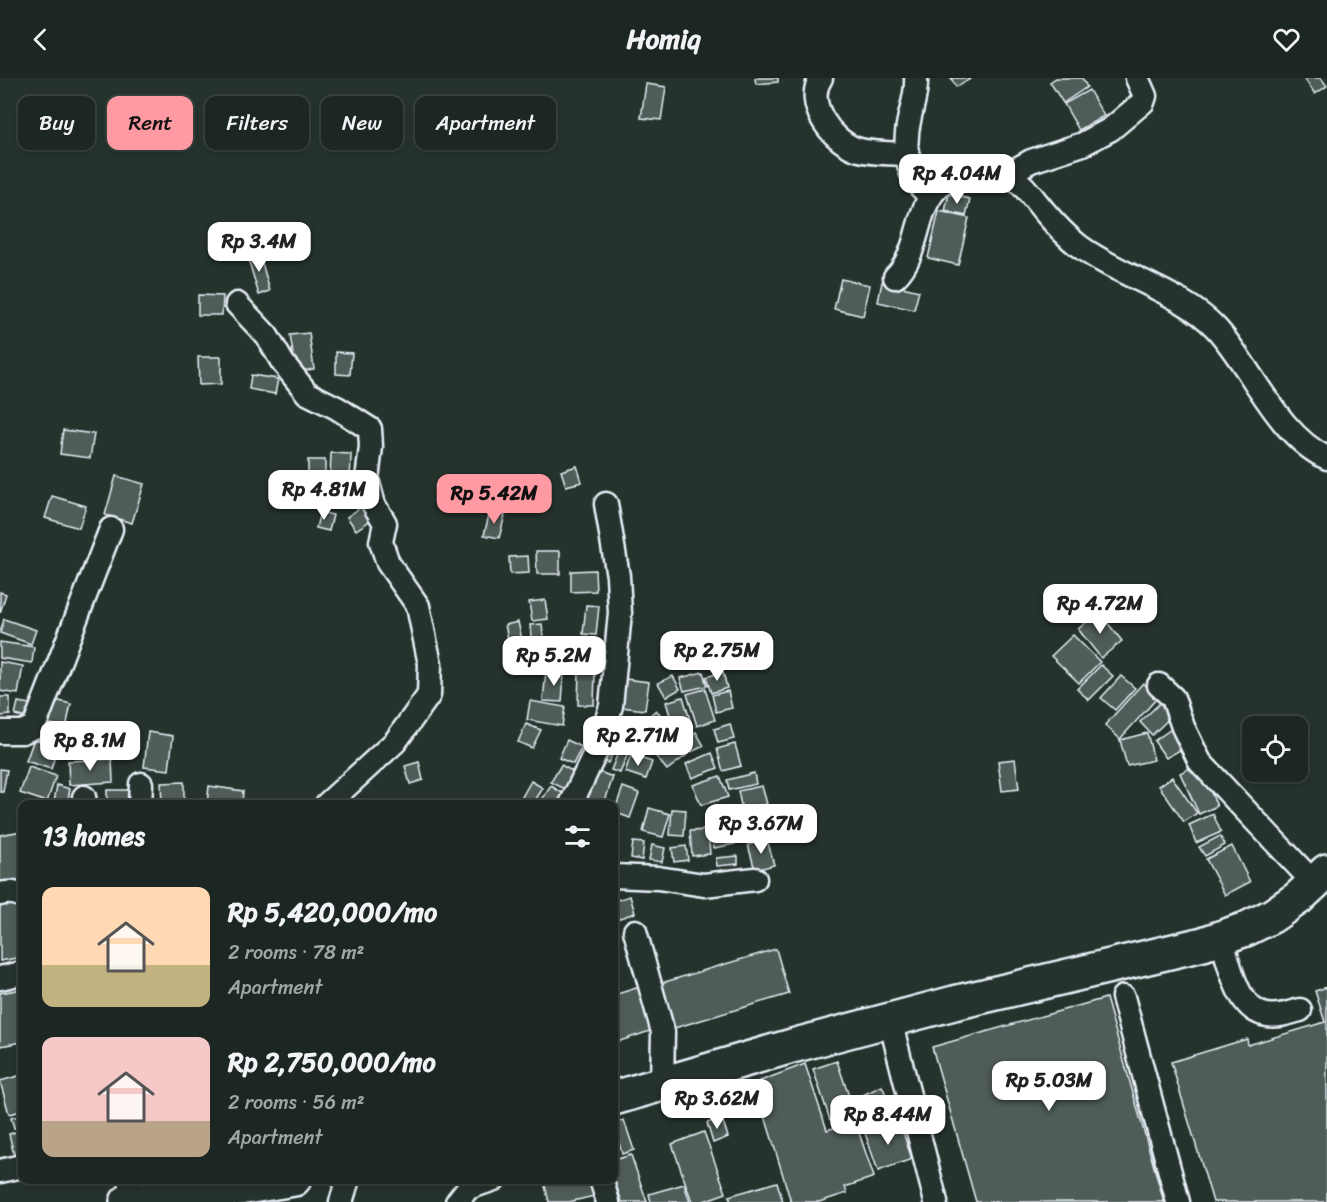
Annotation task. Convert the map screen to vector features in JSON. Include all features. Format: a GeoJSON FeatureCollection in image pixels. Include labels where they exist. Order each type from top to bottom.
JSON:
{"type":"FeatureCollection","features":[{"type":"Feature","properties":{"kind":"highway"},"geometry":{"type":"LineString","coordinates":[[618,1097],[890,1020],[1221,938],[1272,916],[1321,877]]}},
{"type":"Feature","properties":{"kind":"highway"},"geometry":{"type":"LineString","coordinates":[[130,1194],[224,1190],[262,1184]]}},
{"type":"Feature","properties":{"kind":"street"},"geometry":{"type":"LineString","coordinates":[[821,78],[815,94],[819,111],[835,136],[859,150],[908,154]]}},
{"type":"Feature","properties":{"kind":"street"},"geometry":{"type":"LineString","coordinates":[[916,78],[917,87],[906,132],[908,154],[916,181],[930,195]]}},
{"type":"Feature","properties":{"kind":"street"},"geometry":{"type":"LineString","coordinates":[[1008,174],[1031,161],[1083,144],[1111,129],[1143,102],[1145,96],[1137,78]]}},
{"type":"Feature","properties":{"kind":"street"},"geometry":{"type":"LineString","coordinates":[[895,277],[904,268],[912,252],[922,214],[930,195],[940,185],[954,176],[982,170],[996,169],[1008,174],[1021,183],[1046,213],[1077,244],[1108,265],[1181,303],[1215,326],[1287,427],[1319,455],[1327,458]]}},
{"type":"Feature","properties":{"kind":"street"},"geometry":{"type":"LineString","coordinates":[[237,304],[267,336],[283,363],[307,393],[337,408],[370,429],[371,447],[367,479],[374,505],[385,523],[381,542],[388,563],[418,606],[430,664],[429,695],[409,723],[395,742],[331,800]]}},
{"type":"Feature","properties":{"kind":"street"},"geometry":{"type":"LineString","coordinates":[[574,800],[600,743],[611,706],[620,613],[618,576],[606,504]]}},
{"type":"Feature","properties":{"kind":"street"},"geometry":{"type":"LineString","coordinates":[[0,732],[22,732],[34,727],[111,529]]}},
{"type":"Feature","properties":{"kind":"street"},"geometry":{"type":"LineString","coordinates":[[1159,685],[1173,698],[1183,727],[1200,762],[1321,877]]}},
{"type":"Feature","properties":{"kind":"street"},"geometry":{"type":"LineString","coordinates":[[618,876],[658,878],[704,885],[755,879]]}},
{"type":"Feature","properties":{"kind":"street"},"geometry":{"type":"LineString","coordinates":[[0,894],[18,894]]}},
{"type":"Feature","properties":{"kind":"street"},"geometry":{"type":"LineString","coordinates":[[635,931],[663,1032],[662,1084]]}},
{"type":"Feature","properties":{"kind":"street"},"geometry":{"type":"LineString","coordinates":[[1221,938],[1237,984],[1245,1000],[1254,1010],[1268,1016],[1300,1010]]}},
{"type":"Feature","properties":{"kind":"street"},"geometry":{"type":"LineString","coordinates":[[0,978],[18,974]]}},
{"type":"Feature","properties":{"kind":"street"},"geometry":{"type":"LineString","coordinates":[[1123,997],[1178,1202]]}},
{"type":"Feature","properties":{"kind":"street"},"geometry":{"type":"LineString","coordinates":[[890,1020],[936,1202]]}},
{"type":"Feature","properties":{"kind":"street"},"geometry":{"type":"LineString","coordinates":[[0,1171],[18,1167]]}},
{"type":"Feature","properties":{"kind":"street"},"geometry":{"type":"LineString","coordinates":[[341,1202],[346,1184]]}},
{"type":"Feature","properties":{"kind":"street"},"geometry":{"type":"LineString","coordinates":[[457,1202],[468,1188],[480,1184]]}},
{"type":"Feature","properties":{"kind":"street"},"geometry":{"type":"LineString","coordinates":[[603,1184],[609,1202]]}},
{"type":"Feature","properties":{"kind":"building"},"geometry":{"type":"Polygon","coordinates":[[[755,78],[778,78],[778,82],[756,84],[755,78]]]}},
{"type":"Feature","properties":{"kind":"building"},"geometry":{"type":"Polygon","coordinates":[[[951,78],[970,78],[970,79],[956,87],[951,78]]]}},
{"type":"Feature","properties":{"kind":"building"},"geometry":{"type":"Polygon","coordinates":[[[1056,78],[1082,78],[1087,87],[1063,103],[1050,82],[1056,78]]]}},
{"type":"Feature","properties":{"kind":"building"},"geometry":{"type":"Polygon","coordinates":[[[1304,78],[1321,78],[1327,86],[1315,94],[1304,78]]]}},
{"type":"Feature","properties":{"kind":"building"},"geometry":{"type":"Polygon","coordinates":[[[646,84],[666,87],[661,120],[641,118],[646,84]]]}},
{"type":"Feature","properties":{"kind":"building"},"geometry":{"type":"Polygon","coordinates":[[[1089,90],[1104,116],[1079,130],[1064,104],[1089,90]]]}},
{"type":"Feature","properties":{"kind":"building"},"geometry":{"type":"Polygon","coordinates":[[[949,194],[970,199],[966,216],[945,211],[949,194]]]}},
{"type":"Feature","properties":{"kind":"building"},"geometry":{"type":"Polygon","coordinates":[[[939,211],[969,218],[958,265],[928,258],[939,211]]]}},
{"type":"Feature","properties":{"kind":"building"},"geometry":{"type":"Polygon","coordinates":[[[259,252],[270,291],[259,295],[247,255],[259,252]]]}},
{"type":"Feature","properties":{"kind":"building"},"geometry":{"type":"Polygon","coordinates":[[[841,279],[870,285],[863,316],[834,309],[841,279]]]}},
{"type":"Feature","properties":{"kind":"building"},"geometry":{"type":"Polygon","coordinates":[[[882,282],[919,291],[914,310],[878,302],[882,282]]]}},
{"type":"Feature","properties":{"kind":"building"},"geometry":{"type":"Polygon","coordinates":[[[198,295],[223,296],[222,315],[198,315],[198,295]]]}},
{"type":"Feature","properties":{"kind":"building"},"geometry":{"type":"Polygon","coordinates":[[[309,333],[314,369],[296,372],[290,335],[309,333]]]}},
{"type":"Feature","properties":{"kind":"building"},"geometry":{"type":"Polygon","coordinates":[[[336,352],[352,353],[350,375],[336,374],[336,352]]]}},
{"type":"Feature","properties":{"kind":"building"},"geometry":{"type":"Polygon","coordinates":[[[198,357],[221,357],[221,384],[199,385],[198,357]]]}},
{"type":"Feature","properties":{"kind":"building"},"geometry":{"type":"Polygon","coordinates":[[[251,375],[278,379],[275,394],[249,389],[251,375]]]}},
{"type":"Feature","properties":{"kind":"building"},"geometry":{"type":"Polygon","coordinates":[[[63,430],[94,434],[90,458],[60,454],[63,430]]]}},
{"type":"Feature","properties":{"kind":"building"},"geometry":{"type":"Polygon","coordinates":[[[331,453],[351,454],[350,480],[330,479],[331,453]]]}},
{"type":"Feature","properties":{"kind":"building"},"geometry":{"type":"Polygon","coordinates":[[[308,460],[325,460],[325,475],[308,475],[308,460]]]}},
{"type":"Feature","properties":{"kind":"building"},"geometry":{"type":"Polygon","coordinates":[[[577,466],[582,482],[566,486],[561,471],[577,466]]]}},
{"type":"Feature","properties":{"kind":"building"},"geometry":{"type":"Polygon","coordinates":[[[116,476],[144,484],[132,523],[105,515],[116,476]]]}},
{"type":"Feature","properties":{"kind":"building"},"geometry":{"type":"Polygon","coordinates":[[[293,476],[307,478],[305,493],[291,490],[293,476]]]}},
{"type":"Feature","properties":{"kind":"building"},"geometry":{"type":"Polygon","coordinates":[[[52,496],[86,506],[79,528],[45,518],[52,496]]]}},
{"type":"Feature","properties":{"kind":"building"},"geometry":{"type":"Polygon","coordinates":[[[364,505],[374,518],[356,530],[347,517],[364,505]]]}},
{"type":"Feature","properties":{"kind":"building"},"geometry":{"type":"Polygon","coordinates":[[[490,511],[505,515],[499,538],[484,535],[490,511]]]}},
{"type":"Feature","properties":{"kind":"building"},"geometry":{"type":"Polygon","coordinates":[[[320,512],[333,515],[329,531],[316,528],[320,512]]]}},
{"type":"Feature","properties":{"kind":"building"},"geometry":{"type":"Polygon","coordinates":[[[536,551],[560,551],[560,574],[537,574],[536,551]]]}},
{"type":"Feature","properties":{"kind":"building"},"geometry":{"type":"Polygon","coordinates":[[[528,556],[529,573],[510,574],[509,557],[528,556]]]}},
{"type":"Feature","properties":{"kind":"building"},"geometry":{"type":"Polygon","coordinates":[[[595,570],[596,591],[571,592],[571,571],[595,570]]]}},
{"type":"Feature","properties":{"kind":"building"},"geometry":{"type":"Polygon","coordinates":[[[0,592],[6,594],[0,613],[0,592]]]}},
{"type":"Feature","properties":{"kind":"building"},"geometry":{"type":"Polygon","coordinates":[[[545,600],[548,619],[532,621],[529,602],[545,600]]]}},
{"type":"Feature","properties":{"kind":"building"},"geometry":{"type":"Polygon","coordinates":[[[586,605],[599,606],[596,635],[583,634],[586,605]]]}},
{"type":"Feature","properties":{"kind":"building"},"geometry":{"type":"Polygon","coordinates":[[[1099,612],[1122,641],[1101,658],[1078,629],[1099,612]]]}},
{"type":"Feature","properties":{"kind":"building"},"geometry":{"type":"Polygon","coordinates":[[[4,619],[36,630],[31,644],[0,633],[4,619]]]}},
{"type":"Feature","properties":{"kind":"building"},"geometry":{"type":"Polygon","coordinates":[[[518,622],[523,644],[510,647],[505,625],[518,622]]]}},
{"type":"Feature","properties":{"kind":"building"},"geometry":{"type":"Polygon","coordinates":[[[542,624],[544,646],[532,647],[530,625],[542,624]]]}},
{"type":"Feature","properties":{"kind":"building"},"geometry":{"type":"Polygon","coordinates":[[[1073,635],[1100,662],[1079,683],[1051,656],[1073,635]]]}},
{"type":"Feature","properties":{"kind":"building"},"geometry":{"type":"Polygon","coordinates":[[[580,639],[596,640],[596,655],[579,655],[580,639]]]}},
{"type":"Feature","properties":{"kind":"building"},"geometry":{"type":"Polygon","coordinates":[[[0,642],[34,647],[32,663],[0,658],[0,642]]]}},
{"type":"Feature","properties":{"kind":"building"},"geometry":{"type":"Polygon","coordinates":[[[0,662],[23,666],[18,694],[0,691],[0,662]]]}},
{"type":"Feature","properties":{"kind":"building"},"geometry":{"type":"Polygon","coordinates":[[[1101,665],[1113,676],[1089,700],[1077,689],[1101,665]]]}},
{"type":"Feature","properties":{"kind":"building"},"geometry":{"type":"Polygon","coordinates":[[[579,670],[595,671],[594,705],[578,705],[579,670]]]}},
{"type":"Feature","properties":{"kind":"building"},"geometry":{"type":"Polygon","coordinates":[[[546,671],[564,673],[562,702],[543,701],[546,671]]]}},
{"type":"Feature","properties":{"kind":"building"},"geometry":{"type":"Polygon","coordinates":[[[703,672],[707,686],[684,691],[680,678],[703,672]]]}},
{"type":"Feature","properties":{"kind":"building"},"geometry":{"type":"Polygon","coordinates":[[[723,672],[727,688],[711,693],[706,677],[723,672]]]}},
{"type":"Feature","properties":{"kind":"building"},"geometry":{"type":"Polygon","coordinates":[[[673,676],[680,689],[666,697],[658,683],[673,676]]]}},
{"type":"Feature","properties":{"kind":"building"},"geometry":{"type":"Polygon","coordinates":[[[1121,676],[1135,688],[1115,710],[1101,698],[1121,676]]]}},
{"type":"Feature","properties":{"kind":"building"},"geometry":{"type":"Polygon","coordinates":[[[625,679],[649,682],[645,710],[621,707],[625,679]]]}},
{"type":"Feature","properties":{"kind":"building"},"geometry":{"type":"Polygon","coordinates":[[[1143,683],[1158,697],[1120,739],[1105,725],[1143,683]]]}},
{"type":"Feature","properties":{"kind":"building"},"geometry":{"type":"Polygon","coordinates":[[[705,689],[715,720],[697,726],[687,694],[705,689]]]}},
{"type":"Feature","properties":{"kind":"building"},"geometry":{"type":"Polygon","coordinates":[[[728,691],[732,708],[716,712],[712,695],[728,691]]]}},
{"type":"Feature","properties":{"kind":"building"},"geometry":{"type":"Polygon","coordinates":[[[0,697],[10,697],[10,715],[0,716],[0,697]]]}},
{"type":"Feature","properties":{"kind":"building"},"geometry":{"type":"Polygon","coordinates":[[[683,697],[692,726],[675,732],[666,702],[683,697]]]}},
{"type":"Feature","properties":{"kind":"building"},"geometry":{"type":"Polygon","coordinates":[[[48,698],[71,704],[66,728],[42,722],[48,698]]]}},
{"type":"Feature","properties":{"kind":"building"},"geometry":{"type":"Polygon","coordinates":[[[530,701],[565,707],[562,726],[527,720],[530,701]]]}},
{"type":"Feature","properties":{"kind":"building"},"geometry":{"type":"Polygon","coordinates":[[[18,702],[30,704],[26,718],[15,715],[18,702]]]}},
{"type":"Feature","properties":{"kind":"building"},"geometry":{"type":"Polygon","coordinates":[[[1161,702],[1173,715],[1152,735],[1140,722],[1161,702]]]}},
{"type":"Feature","properties":{"kind":"building"},"geometry":{"type":"Polygon","coordinates":[[[656,710],[671,726],[659,737],[644,721],[656,710]]]}},
{"type":"Feature","properties":{"kind":"building"},"geometry":{"type":"Polygon","coordinates":[[[625,720],[640,727],[633,740],[619,733],[625,720]]]}},
{"type":"Feature","properties":{"kind":"building"},"geometry":{"type":"Polygon","coordinates":[[[526,724],[541,730],[532,748],[518,742],[526,724]]]}},
{"type":"Feature","properties":{"kind":"building"},"geometry":{"type":"Polygon","coordinates":[[[730,724],[734,739],[718,743],[714,729],[730,724]]]}},
{"type":"Feature","properties":{"kind":"building"},"geometry":{"type":"Polygon","coordinates":[[[1177,725],[1187,746],[1166,758],[1154,741],[1177,725]]]}},
{"type":"Feature","properties":{"kind":"building"},"geometry":{"type":"Polygon","coordinates":[[[648,731],[660,740],[648,755],[636,745],[648,731]]]}},
{"type":"Feature","properties":{"kind":"building"},"geometry":{"type":"Polygon","coordinates":[[[148,732],[173,736],[169,770],[144,767],[148,732]]]}},
{"type":"Feature","properties":{"kind":"building"},"geometry":{"type":"Polygon","coordinates":[[[696,732],[704,746],[691,752],[684,738],[696,732]]]}},
{"type":"Feature","properties":{"kind":"building"},"geometry":{"type":"Polygon","coordinates":[[[1147,733],[1154,760],[1127,766],[1120,740],[1147,733]]]}},
{"type":"Feature","properties":{"kind":"building"},"geometry":{"type":"Polygon","coordinates":[[[675,737],[688,754],[667,770],[654,754],[675,737]]]}},
{"type":"Feature","properties":{"kind":"building"},"geometry":{"type":"Polygon","coordinates":[[[34,739],[58,746],[51,769],[26,761],[34,739]]]}},
{"type":"Feature","properties":{"kind":"building"},"geometry":{"type":"Polygon","coordinates":[[[567,740],[582,747],[573,764],[559,758],[567,740]]]}},
{"type":"Feature","properties":{"kind":"building"},"geometry":{"type":"Polygon","coordinates":[[[608,741],[617,745],[608,763],[599,759],[608,741]]]}},
{"type":"Feature","properties":{"kind":"building"},"geometry":{"type":"Polygon","coordinates":[[[735,744],[741,766],[723,771],[717,749],[735,744]]]}},
{"type":"Feature","properties":{"kind":"building"},"geometry":{"type":"Polygon","coordinates":[[[621,745],[630,749],[620,773],[611,770],[621,745]]]}},
{"type":"Feature","properties":{"kind":"building"},"geometry":{"type":"Polygon","coordinates":[[[712,753],[718,768],[692,778],[686,764],[712,753]]]}},
{"type":"Feature","properties":{"kind":"building"},"geometry":{"type":"Polygon","coordinates":[[[631,755],[652,762],[646,779],[625,772],[631,755]]]}},
{"type":"Feature","properties":{"kind":"building"},"geometry":{"type":"Polygon","coordinates":[[[112,759],[113,782],[69,785],[68,761],[112,759]]]}},
{"type":"Feature","properties":{"kind":"building"},"geometry":{"type":"Polygon","coordinates":[[[1015,759],[1019,789],[1002,791],[998,761],[1015,759]]]}},
{"type":"Feature","properties":{"kind":"building"},"geometry":{"type":"Polygon","coordinates":[[[419,762],[423,780],[410,784],[405,766],[419,762]]]}},
{"type":"Feature","properties":{"kind":"building"},"geometry":{"type":"Polygon","coordinates":[[[1198,764],[1217,806],[1199,814],[1180,773],[1198,764]]]}},
{"type":"Feature","properties":{"kind":"building"},"geometry":{"type":"Polygon","coordinates":[[[561,765],[574,772],[565,789],[551,782],[561,765]]]}},
{"type":"Feature","properties":{"kind":"building"},"geometry":{"type":"Polygon","coordinates":[[[29,767],[56,776],[48,800],[20,793],[29,767]]]}},
{"type":"Feature","properties":{"kind":"building"},"geometry":{"type":"Polygon","coordinates":[[[0,769],[7,770],[3,792],[0,792],[0,769]]]}},
{"type":"Feature","properties":{"kind":"building"},"geometry":{"type":"Polygon","coordinates":[[[591,769],[613,777],[605,800],[580,800],[591,769]]]}},
{"type":"Feature","properties":{"kind":"building"},"geometry":{"type":"Polygon","coordinates":[[[754,773],[756,784],[729,790],[727,780],[754,773]]]}},
{"type":"Feature","properties":{"kind":"building"},"geometry":{"type":"Polygon","coordinates":[[[720,776],[728,797],[701,805],[693,785],[720,776]]]}},
{"type":"Feature","properties":{"kind":"building"},"geometry":{"type":"Polygon","coordinates":[[[1172,777],[1197,813],[1184,822],[1159,786],[1172,777]]]}},
{"type":"Feature","properties":{"kind":"building"},"geometry":{"type":"Polygon","coordinates":[[[531,781],[543,788],[536,800],[520,800],[531,781]]]}},
{"type":"Feature","properties":{"kind":"building"},"geometry":{"type":"Polygon","coordinates":[[[184,782],[184,800],[162,800],[161,783],[184,782]]]}},
{"type":"Feature","properties":{"kind":"building"},"geometry":{"type":"Polygon","coordinates":[[[57,785],[70,789],[68,800],[54,800],[57,785]]]}},
{"type":"Feature","properties":{"kind":"building"},"geometry":{"type":"Polygon","coordinates":[[[209,786],[243,791],[242,800],[207,800],[209,786]]]}},
{"type":"Feature","properties":{"kind":"building"},"geometry":{"type":"Polygon","coordinates":[[[551,786],[564,794],[560,800],[542,800],[551,786]]]}},
{"type":"Feature","properties":{"kind":"building"},"geometry":{"type":"Polygon","coordinates":[[[762,786],[767,804],[742,810],[738,791],[762,786]]]}},
{"type":"Feature","properties":{"kind":"building"},"geometry":{"type":"Polygon","coordinates":[[[623,787],[639,793],[630,818],[618,814],[618,801],[623,787]]]}},
{"type":"Feature","properties":{"kind":"building"},"geometry":{"type":"Polygon","coordinates":[[[107,790],[134,790],[134,800],[107,800],[107,790]]]}},
{"type":"Feature","properties":{"kind":"building"},"geometry":{"type":"Polygon","coordinates":[[[649,808],[670,814],[663,837],[643,832],[649,808]]]}},
{"type":"Feature","properties":{"kind":"building"},"geometry":{"type":"Polygon","coordinates":[[[672,809],[686,810],[684,836],[670,835],[672,809]]]}},
{"type":"Feature","properties":{"kind":"building"},"geometry":{"type":"Polygon","coordinates":[[[767,814],[770,833],[749,837],[745,818],[767,814]]]}},
{"type":"Feature","properties":{"kind":"building"},"geometry":{"type":"Polygon","coordinates":[[[1213,814],[1221,832],[1196,843],[1189,825],[1213,814]]]}},
{"type":"Feature","properties":{"kind":"building"},"geometry":{"type":"Polygon","coordinates":[[[730,816],[735,844],[714,848],[709,820],[730,816]]]}},
{"type":"Feature","properties":{"kind":"building"},"geometry":{"type":"Polygon","coordinates":[[[708,830],[710,854],[692,856],[690,831],[708,830]]]}},
{"type":"Feature","properties":{"kind":"building"},"geometry":{"type":"Polygon","coordinates":[[[18,832],[18,882],[0,885],[0,835],[18,832]]]}},
{"type":"Feature","properties":{"kind":"building"},"geometry":{"type":"Polygon","coordinates":[[[1220,836],[1225,845],[1205,856],[1199,847],[1220,836]]]}},
{"type":"Feature","properties":{"kind":"building"},"geometry":{"type":"Polygon","coordinates":[[[767,839],[774,865],[755,870],[748,845],[767,839]]]}},
{"type":"Feature","properties":{"kind":"building"},"geometry":{"type":"Polygon","coordinates":[[[633,842],[644,843],[642,860],[631,858],[633,842]]]}},
{"type":"Feature","properties":{"kind":"building"},"geometry":{"type":"Polygon","coordinates":[[[652,845],[665,848],[662,862],[649,860],[652,845]]]}},
{"type":"Feature","properties":{"kind":"building"},"geometry":{"type":"Polygon","coordinates":[[[686,846],[688,860],[674,862],[672,848],[686,846]]]}},
{"type":"Feature","properties":{"kind":"building"},"geometry":{"type":"Polygon","coordinates":[[[1232,846],[1250,882],[1225,895],[1206,859],[1232,846]]]}},
{"type":"Feature","properties":{"kind":"building"},"geometry":{"type":"Polygon","coordinates":[[[738,856],[738,864],[717,866],[716,858],[738,856]]]}},
{"type":"Feature","properties":{"kind":"building"},"geometry":{"type":"Polygon","coordinates":[[[630,896],[635,913],[618,919],[618,900],[630,896]]]}},
{"type":"Feature","properties":{"kind":"building"},"geometry":{"type":"Polygon","coordinates":[[[18,902],[18,958],[0,961],[0,905],[18,902]]]}},
{"type":"Feature","properties":{"kind":"building"},"geometry":{"type":"Polygon","coordinates":[[[776,949],[789,994],[671,1029],[658,984],[776,949]]]}},
{"type":"Feature","properties":{"kind":"building"},"geometry":{"type":"Polygon","coordinates":[[[646,985],[659,1028],[618,1042],[618,994],[646,985]]]}},
{"type":"Feature","properties":{"kind":"building"},"geometry":{"type":"Polygon","coordinates":[[[1327,987],[1327,1202],[1213,1202],[1171,1062],[1247,1039],[1248,1045],[1325,1022],[1315,991],[1327,987]]]}},
{"type":"Feature","properties":{"kind":"building"},"geometry":{"type":"Polygon","coordinates":[[[18,990],[18,1043],[0,1046],[0,993],[18,990]]]}},
{"type":"Feature","properties":{"kind":"building"},"geometry":{"type":"Polygon","coordinates":[[[1106,998],[1164,1202],[976,1202],[932,1047],[1106,998]]]}},
{"type":"Feature","properties":{"kind":"building"},"geometry":{"type":"Polygon","coordinates":[[[837,1061],[854,1111],[830,1120],[813,1069],[837,1061]]]}},
{"type":"Feature","properties":{"kind":"building"},"geometry":{"type":"Polygon","coordinates":[[[805,1064],[827,1130],[855,1121],[874,1177],[845,1187],[847,1193],[819,1202],[791,1202],[755,1083],[805,1064]]]}},
{"type":"Feature","properties":{"kind":"building"},"geometry":{"type":"Polygon","coordinates":[[[18,1076],[18,1112],[9,1114],[0,1081],[18,1076]]]}},
{"type":"Feature","properties":{"kind":"building"},"geometry":{"type":"Polygon","coordinates":[[[715,1083],[720,1110],[701,1113],[696,1086],[715,1083]]]}},
{"type":"Feature","properties":{"kind":"building"},"geometry":{"type":"Polygon","coordinates":[[[882,1086],[895,1114],[867,1127],[854,1099],[882,1086]]]}},
{"type":"Feature","properties":{"kind":"building"},"geometry":{"type":"Polygon","coordinates":[[[18,1116],[18,1127],[14,1128],[11,1118],[18,1116]]]}},
{"type":"Feature","properties":{"kind":"building"},"geometry":{"type":"Polygon","coordinates":[[[722,1118],[728,1137],[713,1143],[707,1123],[722,1118]]]}},
{"type":"Feature","properties":{"kind":"building"},"geometry":{"type":"Polygon","coordinates":[[[624,1120],[634,1150],[622,1154],[618,1139],[618,1122],[624,1120]]]}},
{"type":"Feature","properties":{"kind":"building"},"geometry":{"type":"Polygon","coordinates":[[[899,1121],[912,1159],[878,1171],[865,1133],[899,1121]]]}},
{"type":"Feature","properties":{"kind":"building"},"geometry":{"type":"Polygon","coordinates":[[[18,1131],[18,1154],[14,1155],[9,1134],[18,1131]]]}},
{"type":"Feature","properties":{"kind":"building"},"geometry":{"type":"Polygon","coordinates":[[[704,1132],[726,1193],[701,1202],[692,1202],[672,1144],[704,1132]]]}},
{"type":"Feature","properties":{"kind":"building"},"geometry":{"type":"Polygon","coordinates":[[[631,1155],[647,1202],[622,1202],[616,1184],[618,1184],[618,1159],[631,1155]]]}},
{"type":"Feature","properties":{"kind":"building"},"geometry":{"type":"Polygon","coordinates":[[[777,1182],[783,1202],[731,1202],[729,1196],[777,1182]]]}},
{"type":"Feature","properties":{"kind":"building"},"geometry":{"type":"Polygon","coordinates":[[[544,1184],[591,1184],[594,1196],[569,1202],[549,1202],[544,1184]]]}},
{"type":"Feature","properties":{"kind":"building"},"geometry":{"type":"Polygon","coordinates":[[[684,1184],[690,1202],[651,1202],[649,1194],[684,1184]]]}}]}
